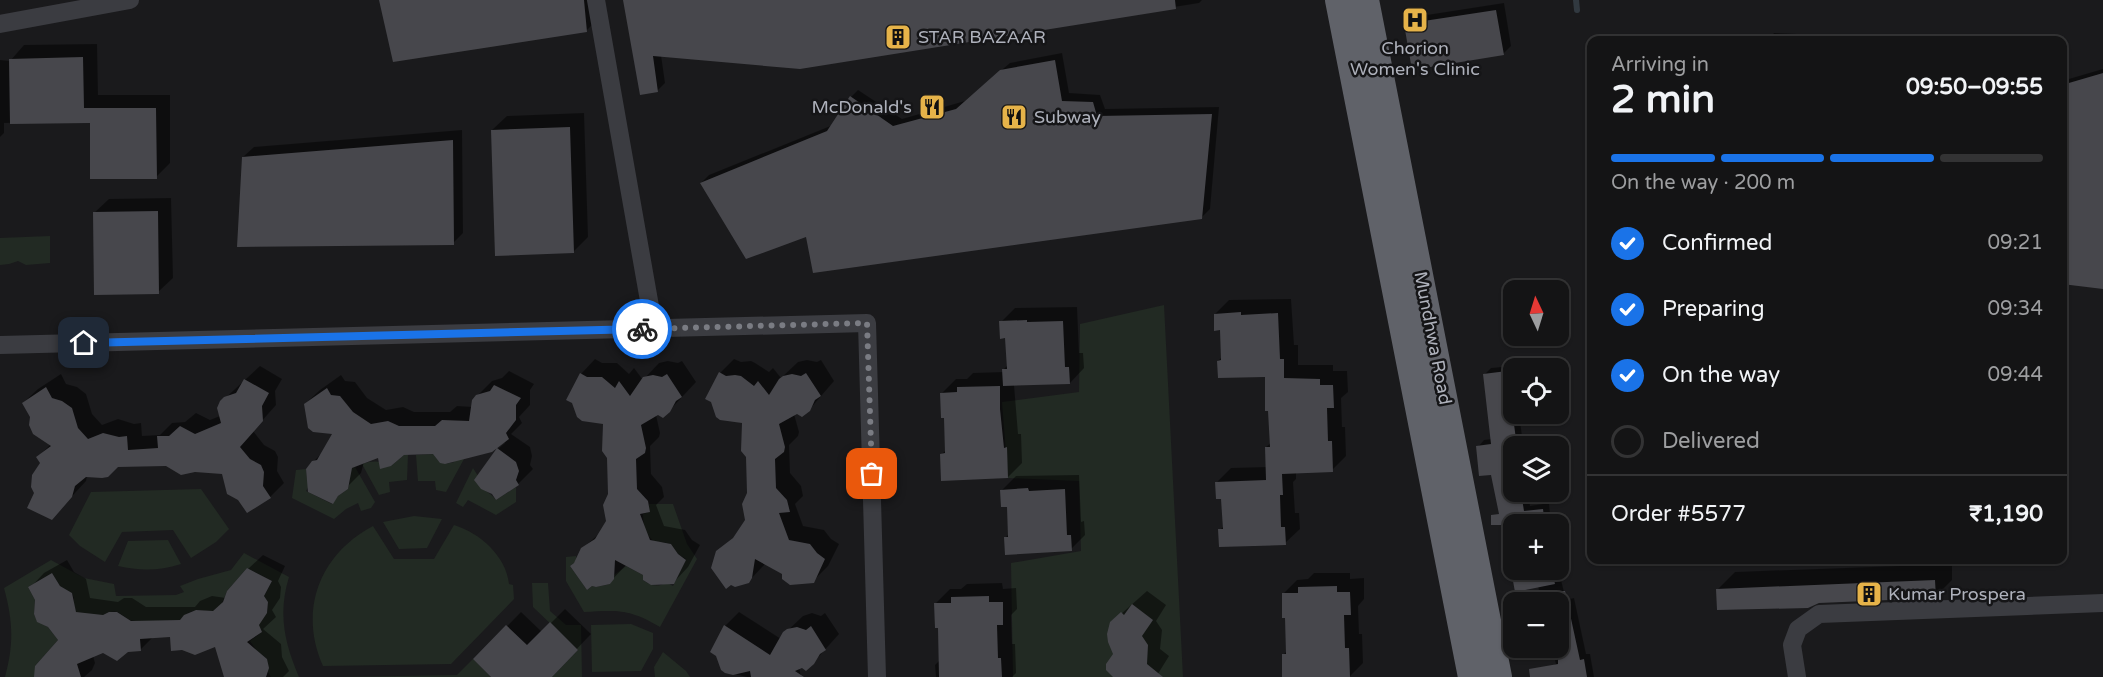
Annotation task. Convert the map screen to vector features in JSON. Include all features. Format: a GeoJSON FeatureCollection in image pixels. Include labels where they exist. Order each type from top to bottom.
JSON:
{"type":"FeatureCollection","features":[{"type":"Feature","properties":{"kind":"highway","name":"Mundhwa Road"},"geometry":{"type":"LineString","coordinates":[[1339,0],[1472,677]]}},
{"type":"Feature","properties":{"kind":"highway","name":"Mundhwa Road"},"geometry":{"type":"LineString","coordinates":[[1365,0],[1498,677]]}},
{"type":"Feature","properties":{"kind":"street"},"geometry":{"type":"LineString","coordinates":[[0,24],[130,0]]}},
{"type":"Feature","properties":{"kind":"street"},"geometry":{"type":"LineString","coordinates":[[596,0],[654,329]]}},
{"type":"Feature","properties":{"kind":"street"},"geometry":{"type":"LineString","coordinates":[[0,345],[867,323],[877,677]]}},
{"type":"Feature","properties":{"kind":"street"},"geometry":{"type":"LineString","coordinates":[[1797,677],[1792,645],[1798,629],[1819,614],[2103,603]]}},
{"type":"Feature","properties":{"kind":"shaded area"},"geometry":{"type":"Polygon","coordinates":[[[50,236],[50,263],[26,265],[18,261],[0,265],[0,238],[50,236]]]}},
{"type":"Feature","properties":{"kind":"shaded area"},"geometry":{"type":"Polygon","coordinates":[[[1164,305],[1183,677],[1013,677],[1011,563],[1081,551],[1079,481],[1008,478],[1002,402],[1079,392],[1080,324],[1164,305]]]}},
{"type":"Feature","properties":{"kind":"shaded area"},"geometry":{"type":"Polygon","coordinates":[[[434,454],[440,462],[444,463],[464,459],[446,492],[436,490],[435,481],[418,481],[416,455],[434,454]]]}},
{"type":"Feature","properties":{"kind":"shaded area"},"geometry":{"type":"Polygon","coordinates":[[[404,455],[408,455],[407,480],[389,482],[390,492],[379,495],[362,464],[377,462],[391,466],[404,455]]]}},
{"type":"Feature","properties":{"kind":"shaded area"},"geometry":{"type":"Polygon","coordinates":[[[355,467],[375,502],[371,508],[361,511],[358,503],[334,519],[292,498],[296,470],[306,469],[307,480],[310,484],[306,491],[332,504],[348,489],[350,480],[347,477],[355,467]]]}},
{"type":"Feature","properties":{"kind":"shaded area"},"geometry":{"type":"Polygon","coordinates":[[[473,468],[478,476],[475,481],[496,500],[516,487],[516,502],[496,515],[468,500],[463,507],[456,503],[473,468]]]}},
{"type":"Feature","properties":{"kind":"shaded area"},"geometry":{"type":"Polygon","coordinates":[[[201,489],[229,529],[216,542],[191,558],[173,530],[122,532],[105,562],[80,546],[69,535],[91,492],[201,489]]]}},
{"type":"Feature","properties":{"kind":"shaded area"},"geometry":{"type":"Polygon","coordinates":[[[649,504],[673,504],[687,544],[697,559],[660,627],[624,612],[584,612],[566,581],[566,557],[576,556],[577,561],[570,566],[587,590],[592,586],[610,584],[614,575],[626,566],[643,575],[643,580],[649,584],[657,586],[666,582],[673,586],[686,559],[678,554],[671,544],[662,542],[660,545],[649,536],[643,514],[649,512],[649,504]]]}},
{"type":"Feature","properties":{"kind":"shaded area"},"geometry":{"type":"Polygon","coordinates":[[[414,516],[442,519],[427,548],[399,549],[383,522],[414,516]]]}},
{"type":"Feature","properties":{"kind":"shaded area"},"geometry":{"type":"Polygon","coordinates":[[[454,525],[482,540],[497,555],[503,564],[509,584],[513,585],[514,599],[451,664],[323,666],[316,645],[313,624],[314,604],[327,568],[339,552],[373,526],[394,559],[434,559],[454,525]]]}},
{"type":"Feature","properties":{"kind":"shaded area"},"geometry":{"type":"Polygon","coordinates":[[[168,540],[181,564],[150,570],[118,566],[128,541],[168,540]]]}},
{"type":"Feature","properties":{"kind":"shaded area"},"geometry":{"type":"Polygon","coordinates":[[[244,553],[289,577],[284,603],[284,627],[299,677],[271,677],[268,672],[267,659],[250,641],[262,632],[254,623],[267,613],[268,602],[264,596],[272,581],[247,568],[227,591],[218,614],[193,611],[180,620],[154,621],[134,621],[116,612],[104,615],[104,618],[82,619],[74,609],[72,593],[60,586],[52,573],[28,587],[35,600],[34,614],[37,621],[48,627],[58,640],[35,666],[36,677],[5,677],[10,654],[11,632],[4,588],[51,560],[84,578],[114,584],[116,596],[176,595],[184,592],[180,586],[231,570],[244,553]]]}},
{"type":"Feature","properties":{"kind":"shaded area"},"geometry":{"type":"Polygon","coordinates":[[[532,583],[548,583],[550,611],[566,625],[581,625],[582,677],[552,677],[578,650],[533,607],[532,583]]]}},
{"type":"Feature","properties":{"kind":"shaded area"},"geometry":{"type":"Polygon","coordinates":[[[631,624],[653,633],[653,649],[641,671],[592,672],[591,625],[631,624]]]}},
{"type":"Feature","properties":{"kind":"shaded area"},"geometry":{"type":"Polygon","coordinates":[[[663,652],[690,677],[655,677],[654,667],[663,652]]]}},
{"type":"Feature","properties":{"kind":"shaded area"},"geometry":{"type":"Polygon","coordinates":[[[473,659],[491,677],[336,677],[457,675],[473,659]]]}},
{"type":"Feature","properties":{"kind":"building"},"geometry":{"type":"Polygon","coordinates":[[[379,0],[584,0],[587,32],[393,62],[379,0]]]}},
{"type":"Feature","properties":{"kind":"building"},"geometry":{"type":"Polygon","coordinates":[[[623,0],[1175,0],[1176,9],[800,69],[653,56],[658,92],[640,95],[623,0]]]}},
{"type":"Feature","properties":{"kind":"building"},"geometry":{"type":"Polygon","coordinates":[[[1496,10],[1504,55],[1412,70],[1404,24],[1496,10]]]}},
{"type":"Feature","properties":{"kind":"building"},"geometry":{"type":"Polygon","coordinates":[[[83,57],[84,108],[156,108],[157,179],[90,179],[90,123],[10,124],[9,59],[83,57]]]}},
{"type":"Feature","properties":{"kind":"building"},"geometry":{"type":"Polygon","coordinates":[[[1055,60],[1062,101],[1093,102],[1097,116],[1212,114],[1202,219],[813,273],[806,237],[746,259],[700,183],[827,131],[850,96],[893,126],[956,109],[1000,70],[1055,60]]]}},
{"type":"Feature","properties":{"kind":"building"},"geometry":{"type":"Polygon","coordinates":[[[2103,73],[2103,289],[2067,285],[2067,84],[2103,73]]]}},
{"type":"Feature","properties":{"kind":"building"},"geometry":{"type":"Polygon","coordinates":[[[570,127],[574,253],[495,256],[491,130],[570,127]]]}},
{"type":"Feature","properties":{"kind":"building"},"geometry":{"type":"Polygon","coordinates":[[[453,140],[454,245],[237,247],[242,157],[453,140]]]}},
{"type":"Feature","properties":{"kind":"building"},"geometry":{"type":"Polygon","coordinates":[[[158,211],[159,294],[94,295],[93,212],[158,211]]]}},
{"type":"Feature","properties":{"kind":"building"},"geometry":{"type":"Polygon","coordinates":[[[1241,312],[1241,315],[1278,313],[1280,359],[1284,359],[1284,378],[1320,379],[1320,385],[1333,385],[1334,408],[1327,408],[1328,441],[1332,441],[1333,472],[1282,474],[1281,527],[1285,527],[1286,545],[1219,547],[1218,529],[1223,529],[1221,499],[1216,499],[1215,482],[1266,480],[1265,447],[1270,447],[1268,411],[1265,411],[1265,377],[1218,378],[1217,361],[1221,360],[1220,330],[1214,331],[1214,314],[1241,312]]]}},
{"type":"Feature","properties":{"kind":"building"},"geometry":{"type":"Polygon","coordinates":[[[1027,320],[1027,322],[1063,321],[1065,367],[1069,367],[1070,384],[1003,386],[1002,369],[1007,369],[1005,338],[1000,339],[999,321],[1027,320]]]}},
{"type":"Feature","properties":{"kind":"building"},"geometry":{"type":"Polygon","coordinates":[[[719,372],[726,376],[741,376],[754,386],[758,381],[769,395],[783,376],[792,374],[801,376],[806,373],[821,396],[815,400],[810,411],[802,417],[797,414],[779,424],[785,447],[784,452],[775,459],[776,488],[787,500],[790,512],[779,513],[789,540],[810,544],[825,559],[814,583],[790,585],[782,579],[782,574],[755,559],[749,583],[735,587],[731,585],[726,589],[711,568],[716,551],[733,538],[745,520],[742,504],[747,493],[746,457],[741,451],[742,423],[720,420],[716,417],[711,402],[705,399],[719,372]]]}},
{"type":"Feature","properties":{"kind":"building"},"geometry":{"type":"Polygon","coordinates":[[[1503,372],[1503,424],[1514,424],[1516,436],[1503,436],[1503,502],[1523,502],[1524,511],[1543,509],[1544,514],[1503,514],[1503,525],[1491,525],[1491,515],[1499,514],[1491,475],[1479,476],[1476,446],[1491,444],[1483,374],[1503,372]]]}},
{"type":"Feature","properties":{"kind":"building"},"geometry":{"type":"Polygon","coordinates":[[[580,373],[587,377],[602,377],[615,388],[619,381],[630,396],[643,377],[653,375],[662,377],[667,374],[682,397],[663,418],[658,415],[641,425],[646,448],[645,453],[636,459],[637,489],[648,501],[650,512],[640,514],[650,540],[671,544],[686,560],[674,584],[651,585],[643,580],[643,575],[615,560],[614,579],[610,584],[592,586],[587,590],[570,566],[574,563],[581,548],[595,539],[606,521],[603,505],[608,494],[607,458],[602,451],[603,424],[582,421],[577,417],[572,403],[566,400],[580,373]]]}},
{"type":"Feature","properties":{"kind":"building"},"geometry":{"type":"Polygon","coordinates":[[[244,379],[269,393],[262,406],[263,421],[240,447],[250,459],[261,465],[264,472],[263,486],[271,498],[247,513],[238,500],[227,494],[222,474],[195,472],[181,475],[166,466],[118,467],[108,477],[86,477],[75,486],[72,497],[52,520],[27,508],[34,493],[31,487],[32,475],[40,463],[36,457],[51,446],[33,434],[29,425],[30,417],[22,403],[46,387],[52,398],[72,408],[78,428],[88,439],[103,433],[119,437],[127,436],[128,450],[158,448],[157,436],[169,436],[180,426],[195,434],[221,423],[217,408],[220,401],[236,393],[244,379]]]}},
{"type":"Feature","properties":{"kind":"building"},"geometry":{"type":"Polygon","coordinates":[[[494,385],[521,398],[516,405],[516,420],[506,433],[509,439],[492,452],[445,464],[440,463],[433,454],[404,455],[391,466],[380,469],[378,458],[352,468],[348,489],[338,496],[333,504],[308,492],[306,469],[312,461],[317,460],[332,434],[313,432],[308,428],[304,404],[327,388],[331,395],[340,396],[353,412],[371,424],[388,421],[399,426],[435,426],[442,420],[469,421],[472,400],[476,395],[490,391],[494,385]]]}},
{"type":"Feature","properties":{"kind":"building"},"geometry":{"type":"Polygon","coordinates":[[[1000,386],[1000,409],[1004,448],[1007,447],[1008,478],[941,481],[940,454],[945,453],[944,418],[941,418],[940,393],[957,392],[957,387],[1000,386]]]}},
{"type":"Feature","properties":{"kind":"building"},"geometry":{"type":"Polygon","coordinates":[[[497,448],[516,462],[519,471],[516,480],[519,485],[496,500],[492,494],[481,489],[474,480],[497,448]]]}},
{"type":"Feature","properties":{"kind":"building"},"geometry":{"type":"Polygon","coordinates":[[[1028,488],[1029,491],[1065,489],[1067,535],[1071,535],[1072,551],[1005,555],[1004,537],[1008,537],[1007,507],[1001,507],[1000,490],[1028,488]]]}},
{"type":"Feature","properties":{"kind":"building"},"geometry":{"type":"Polygon","coordinates":[[[247,568],[272,581],[264,596],[268,602],[267,613],[259,625],[262,632],[247,642],[267,659],[269,668],[266,677],[224,677],[215,647],[195,655],[182,650],[171,651],[170,637],[140,639],[141,651],[128,652],[117,661],[103,653],[77,664],[81,677],[34,677],[35,666],[58,640],[48,627],[37,622],[34,614],[35,600],[28,587],[52,573],[60,586],[72,593],[76,612],[103,615],[117,612],[131,621],[180,620],[184,615],[196,610],[213,611],[223,602],[227,591],[247,568]]]}},
{"type":"Feature","properties":{"kind":"building"},"geometry":{"type":"Polygon","coordinates":[[[1513,580],[1554,580],[1555,584],[1515,592],[1513,580]]]}},
{"type":"Feature","properties":{"kind":"building"},"geometry":{"type":"Polygon","coordinates":[[[1935,580],[1936,598],[1819,603],[1808,608],[1717,610],[1716,589],[1935,580]]]}},
{"type":"Feature","properties":{"kind":"building"},"geometry":{"type":"Polygon","coordinates":[[[1337,586],[1337,592],[1350,592],[1351,615],[1344,615],[1345,648],[1349,648],[1350,677],[1282,677],[1282,654],[1286,654],[1282,593],[1298,593],[1298,587],[1337,586]]]}},
{"type":"Feature","properties":{"kind":"building"},"geometry":{"type":"Polygon","coordinates":[[[989,596],[989,602],[1003,602],[1003,625],[997,625],[998,658],[1001,658],[1002,677],[939,677],[938,628],[935,628],[934,603],[951,603],[951,597],[989,596]]]}},
{"type":"Feature","properties":{"kind":"building"},"geometry":{"type":"Polygon","coordinates":[[[1132,604],[1153,620],[1142,636],[1148,645],[1147,664],[1163,677],[1113,677],[1106,670],[1106,664],[1113,654],[1107,634],[1110,622],[1121,612],[1124,615],[1132,604]]]}},
{"type":"Feature","properties":{"kind":"building"},"geometry":{"type":"Polygon","coordinates":[[[1569,609],[1580,660],[1584,659],[1587,677],[1530,677],[1529,669],[1558,664],[1558,658],[1569,658],[1569,609]]]}},
{"type":"Feature","properties":{"kind":"building"},"geometry":{"type":"Polygon","coordinates":[[[550,622],[578,650],[552,677],[491,677],[473,659],[506,625],[527,645],[550,622]]]}},
{"type":"Feature","properties":{"kind":"building"},"geometry":{"type":"Polygon","coordinates":[[[724,625],[770,655],[787,629],[797,627],[806,630],[811,626],[826,650],[806,671],[802,668],[795,671],[804,677],[751,677],[750,671],[733,675],[721,670],[716,656],[710,652],[724,625]]]}},
{"type":"Feature","properties":{"kind":"waterway"},"geometry":{"type":"LineString","coordinates":[[1576,0],[1577,10]]}},
{"type":"Feature","properties":{"kind":"way so far"},"geometry":{"type":"LineString","coordinates":[[642,329],[867,323],[872,474]]}},
{"type":"Feature","properties":{"kind":"place","name":"Chorion Women's Clinic"},"geometry":{"type":"Point","coordinates":[1415,20]}},
{"type":"Feature","properties":{"kind":"place","name":"STAR BAZAAR"},"geometry":{"type":"Point","coordinates":[898,37]}},
{"type":"Feature","properties":{"kind":"place","name":"McDonald's"},"geometry":{"type":"Point","coordinates":[932,107]}},
{"type":"Feature","properties":{"kind":"place","name":"Subway"},"geometry":{"type":"Point","coordinates":[1014,117]}},
{"type":"Feature","properties":{"kind":"place","name":"Kumar Prospera"},"geometry":{"type":"Point","coordinates":[1869,594]}},
{"type":"Feature","properties":{"kind":"route"},"geometry":{"type":"LineString","coordinates":[[84,343],[642,329]]}}]}
